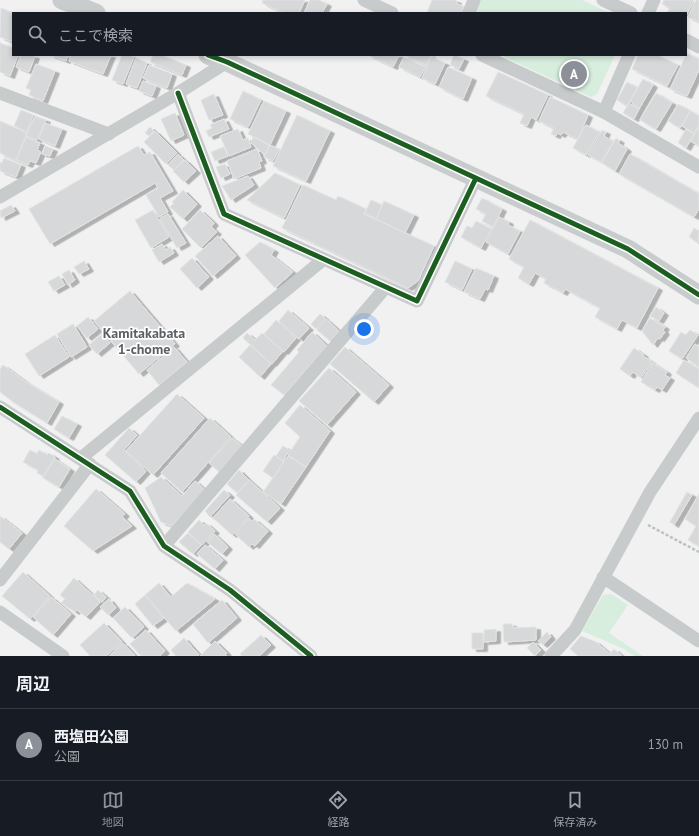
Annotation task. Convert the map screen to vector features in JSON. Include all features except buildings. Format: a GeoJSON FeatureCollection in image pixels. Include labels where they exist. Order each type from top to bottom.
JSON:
{"type":"FeatureCollection","features":[{"type":"Feature","properties":{"kind":"street"},"geometry":{"type":"LineString","coordinates":[[62,0],[93,12]]}},
{"type":"Feature","properties":{"kind":"street"},"geometry":{"type":"LineString","coordinates":[[364,0],[390,12]]}},
{"type":"Feature","properties":{"kind":"street"},"geometry":{"type":"LineString","coordinates":[[468,12],[474,0]]}},
{"type":"Feature","properties":{"kind":"street"},"geometry":{"type":"LineString","coordinates":[[603,0],[629,12]]}},
{"type":"Feature","properties":{"kind":"street"},"geometry":{"type":"LineString","coordinates":[[648,12],[654,0]]}},
{"type":"Feature","properties":{"kind":"street"},"geometry":{"type":"LineString","coordinates":[[687,41],[699,47]]}},
{"type":"Feature","properties":{"kind":"street"},"geometry":{"type":"LineString","coordinates":[[211,56],[227,62],[628,249],[699,295]]}},
{"type":"Feature","properties":{"kind":"street"},"geometry":{"type":"LineString","coordinates":[[484,56],[604,112],[699,167]]}},
{"type":"Feature","properties":{"kind":"street"},"geometry":{"type":"LineString","coordinates":[[604,112],[629,56]]}},
{"type":"Feature","properties":{"kind":"street"},"geometry":{"type":"LineString","coordinates":[[0,197],[178,93],[227,62]]}},
{"type":"Feature","properties":{"kind":"street"},"geometry":{"type":"LineString","coordinates":[[0,93],[109,134]]}},
{"type":"Feature","properties":{"kind":"street"},"geometry":{"type":"LineString","coordinates":[[178,93],[224,214],[417,301],[476,178]]}},
{"type":"Feature","properties":{"kind":"street"},"geometry":{"type":"LineString","coordinates":[[0,580],[85,461],[324,259]]}},
{"type":"Feature","properties":{"kind":"street"},"geometry":{"type":"LineString","coordinates":[[164,546],[386,287]]}},
{"type":"Feature","properties":{"kind":"street"},"geometry":{"type":"LineString","coordinates":[[0,407],[130,491],[164,546],[230,590],[311,656]]}},
{"type":"Feature","properties":{"kind":"street"},"geometry":{"type":"LineString","coordinates":[[551,656],[575,630],[650,492],[695,434],[699,418]]}},
{"type":"Feature","properties":{"kind":"street"},"geometry":{"type":"LineString","coordinates":[[603,578],[699,641]]}},
{"type":"Feature","properties":{"kind":"street"},"geometry":{"type":"LineString","coordinates":[[0,612],[63,656]]}},
{"type":"Feature","properties":{"kind":"path"},"geometry":{"type":"LineString","coordinates":[[636,518],[699,552]]}},
{"type":"Feature","properties":{"kind":"green space"},"geometry":{"type":"Polygon","coordinates":[[[480,0],[582,0],[608,12],[474,12],[480,0]]]}},
{"type":"Feature","properties":{"kind":"green space"},"geometry":{"type":"Polygon","coordinates":[[[502,56],[615,56],[597,94],[591,97],[502,56]]]}},
{"type":"Feature","properties":{"kind":"green space"},"geometry":{"type":"Polygon","coordinates":[[[611,594],[628,605],[609,633],[643,656],[634,656],[624,649],[582,631],[603,595],[611,594]]]}},
{"type":"Feature","properties":{"kind":"cycle path"},"geometry":{"type":"LineString","coordinates":[[211,56],[227,62],[628,249],[699,295]]}},
{"type":"Feature","properties":{"kind":"cycle path"},"geometry":{"type":"LineString","coordinates":[[178,93],[224,214],[417,301],[476,178]]}},
{"type":"Feature","properties":{"kind":"cycle path"},"geometry":{"type":"LineString","coordinates":[[0,407],[130,491],[164,546],[230,590],[311,656]]}},
{"type":"Feature","properties":{"kind":"place","name":"西塩田公園"},"geometry":{"type":"Point","coordinates":[574,74]}},
{"type":"Feature","properties":{"kind":"district","name":"Kamitakabata 1-chome"},"geometry":{"type":"Point","coordinates":[144,342]}}]}
